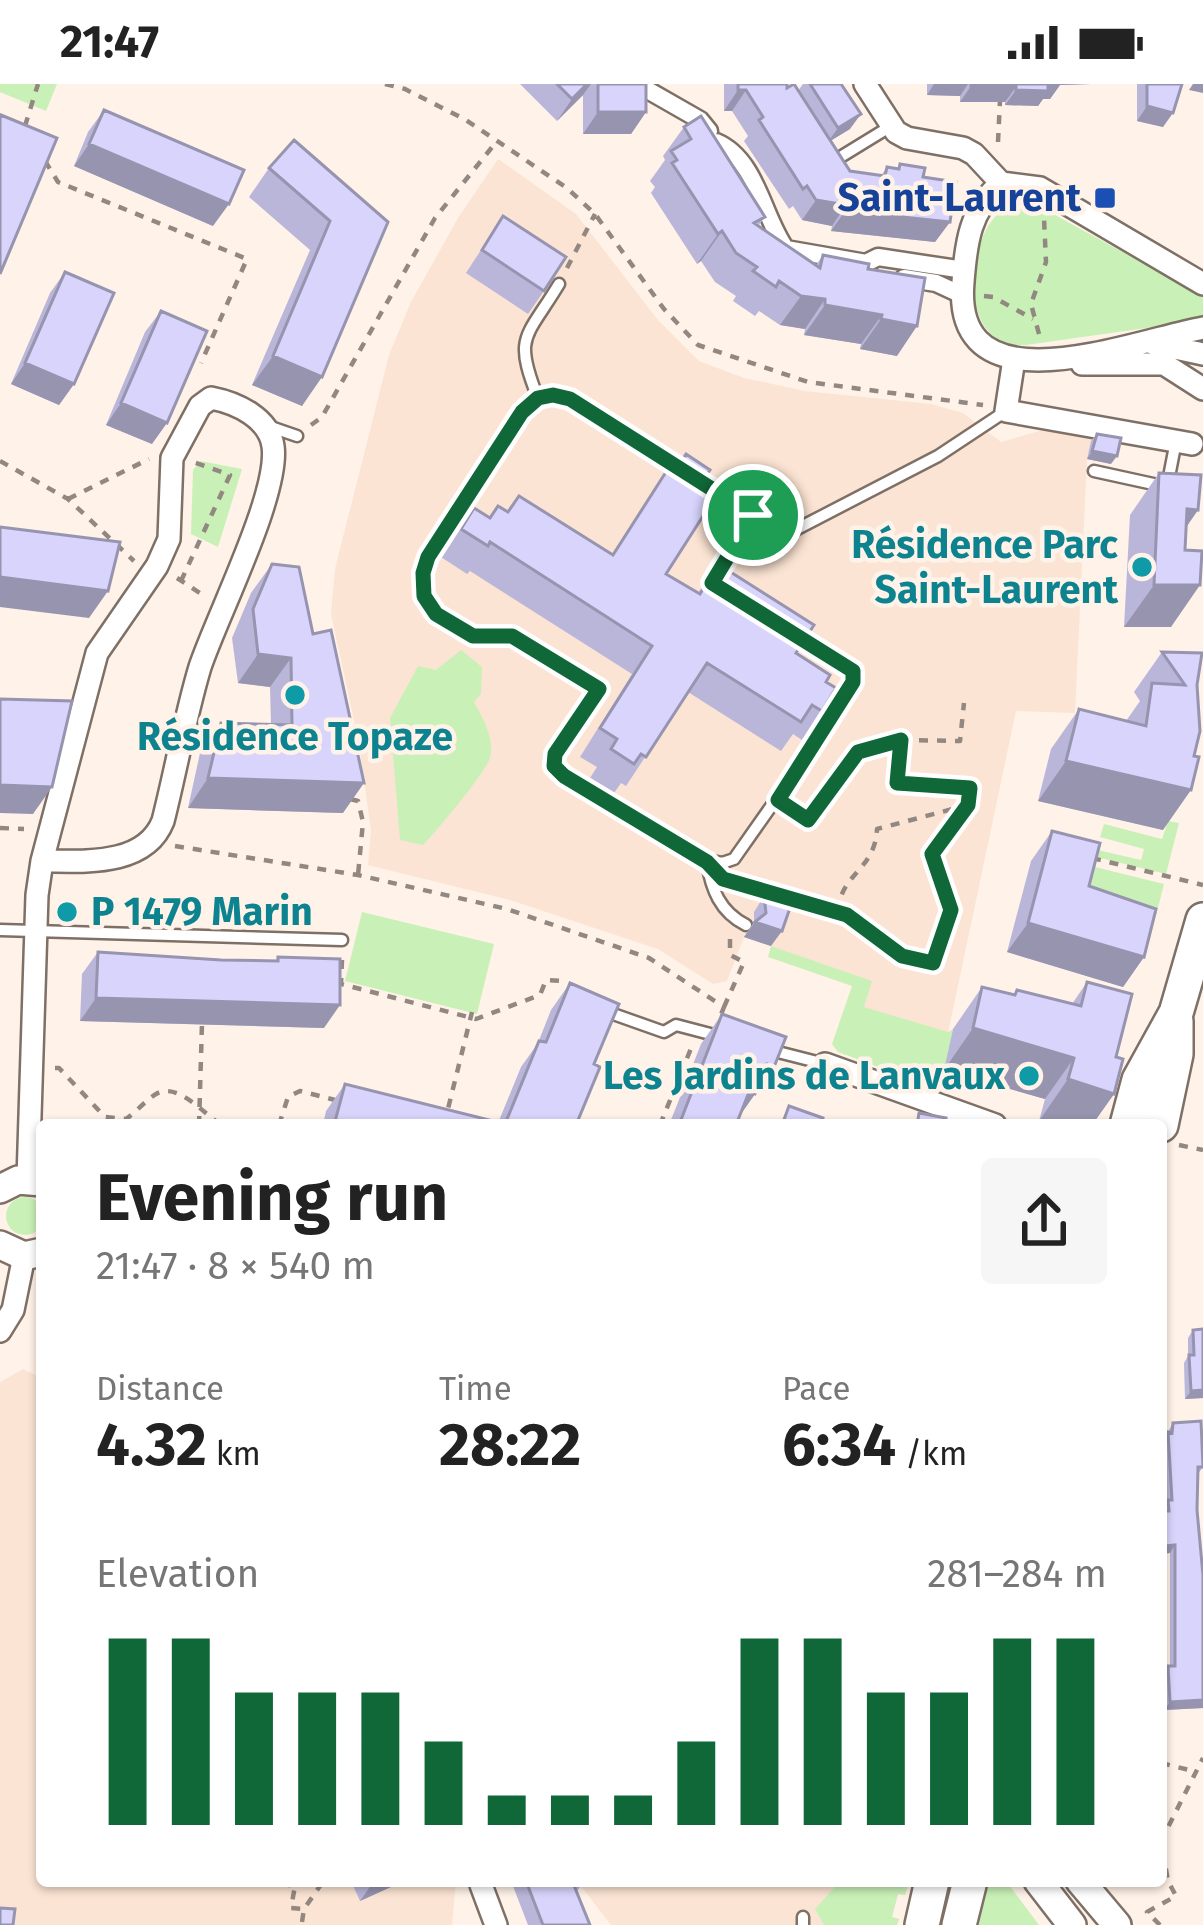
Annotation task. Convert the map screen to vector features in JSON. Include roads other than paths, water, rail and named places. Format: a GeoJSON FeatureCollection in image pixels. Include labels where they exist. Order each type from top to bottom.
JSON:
{"type":"FeatureCollection","features":[{"type":"Feature","properties":{"kind":"main road"},"geometry":{"type":"LineString","coordinates":[[1129,1119],[1139,1080],[1176,1013],[1203,920]]}},
{"type":"Feature","properties":{"kind":"main road"},"geometry":{"type":"LineString","coordinates":[[1162,1119],[1176,1054],[1176,1013]]}},
{"type":"Feature","properties":{"kind":"main road"},"geometry":{"type":"LineString","coordinates":[[922,1925],[931,1887]]}},
{"type":"Feature","properties":{"kind":"main road"},"geometry":{"type":"LineString","coordinates":[[959,1925],[968,1887]]}},
{"type":"Feature","properties":{"kind":"street"},"geometry":{"type":"LineString","coordinates":[[637,84],[700,120],[716,142],[731,148],[774,218],[774,232]]}},
{"type":"Feature","properties":{"kind":"street"},"geometry":{"type":"LineString","coordinates":[[865,84],[891,126],[907,138],[963,148],[993,174],[1040,188],[1203,284]]}},
{"type":"Feature","properties":{"kind":"street"},"geometry":{"type":"LineString","coordinates":[[716,142],[716,159],[727,176]]}},
{"type":"Feature","properties":{"kind":"street"},"geometry":{"type":"LineString","coordinates":[[993,174],[973,215],[964,270],[962,295],[969,329],[979,343],[1014,359],[1164,364],[1203,388]]}},
{"type":"Feature","properties":{"kind":"street"},"geometry":{"type":"LineString","coordinates":[[738,194],[760,228],[774,232],[787,249],[866,263],[881,274],[936,283],[962,295]]}},
{"type":"Feature","properties":{"kind":"street"},"geometry":{"type":"LineString","coordinates":[[866,263],[878,257],[964,270]]}},
{"type":"Feature","properties":{"kind":"street"},"geometry":{"type":"LineString","coordinates":[[1162,257],[1203,261]]}},
{"type":"Feature","properties":{"kind":"street"},"geometry":{"type":"LineString","coordinates":[[1046,361],[1203,328]]}},
{"type":"Feature","properties":{"kind":"street"},"geometry":{"type":"LineString","coordinates":[[1146,342],[1203,354]]}},
{"type":"Feature","properties":{"kind":"street"},"geometry":{"type":"LineString","coordinates":[[1014,359],[1006,411],[1184,443]]}},
{"type":"Feature","properties":{"kind":"street"},"geometry":{"type":"LineString","coordinates":[[0,1189],[35,1181],[31,1068],[42,862],[76,710],[104,639],[157,566],[169,539],[175,450],[200,406],[211,398],[223,400],[265,425],[274,451],[272,470],[253,534],[200,668],[164,821],[152,842],[131,854],[42,862]]}},
{"type":"Feature","properties":{"kind":"street"},"geometry":{"type":"LineString","coordinates":[[825,1064],[977,1119]]}},
{"type":"Feature","properties":{"kind":"street"},"geometry":{"type":"LineString","coordinates":[[0,1331],[14,1310],[22,1251]]}},
{"type":"Feature","properties":{"kind":"street"},"geometry":{"type":"LineString","coordinates":[[482,1887],[496,1925]]}},
{"type":"Feature","properties":{"kind":"street"},"geometry":{"type":"LineString","coordinates":[[1043,1887],[1072,1925]]}},
{"type":"Feature","properties":{"kind":"street"},"geometry":{"type":"LineString","coordinates":[[1085,1887],[1117,1925]]}},
{"type":"Feature","properties":{"kind":"lane"},"geometry":{"type":"LineString","coordinates":[[818,146],[830,164],[891,126]]}},
{"type":"Feature","properties":{"kind":"lane"},"geometry":{"type":"LineString","coordinates":[[538,398],[522,346],[559,284]]}},
{"type":"Feature","properties":{"kind":"lane"},"geometry":{"type":"LineString","coordinates":[[822,734],[734,859],[707,862],[554,766],[555,754],[599,689],[512,636],[473,636],[436,614],[424,596],[428,557],[522,412],[538,398],[570,399],[779,529],[809,526],[938,456],[1006,411]]}},
{"type":"Feature","properties":{"kind":"lane"},"geometry":{"type":"LineString","coordinates":[[265,425],[297,436]]}},
{"type":"Feature","properties":{"kind":"lane"},"geometry":{"type":"LineString","coordinates":[[1094,471],[1167,487],[1184,443]]}},
{"type":"Feature","properties":{"kind":"lane"},"geometry":{"type":"LineString","coordinates":[[707,862],[711,886],[729,917],[746,925]]}},
{"type":"Feature","properties":{"kind":"lane"},"geometry":{"type":"LineString","coordinates":[[0,931],[342,940]]}},
{"type":"Feature","properties":{"kind":"lane"},"geometry":{"type":"LineString","coordinates":[[616,1015],[664,1033],[676,1025],[730,1040]]}},
{"type":"Feature","properties":{"kind":"lane"},"geometry":{"type":"LineString","coordinates":[[746,1046],[825,1064]]}},
{"type":"Feature","properties":{"kind":"place","name":"Saint-Laurent"},"geometry":{"type":"Point","coordinates":[1105,198]}},
{"type":"Feature","properties":{"kind":"place","name":"Résidence Parc Saint-Laurent"},"geometry":{"type":"Point","coordinates":[1142,567]}},
{"type":"Feature","properties":{"kind":"place","name":"Résidence Topaze"},"geometry":{"type":"Point","coordinates":[295,695]}},
{"type":"Feature","properties":{"kind":"place","name":"P 1479 Marin"},"geometry":{"type":"Point","coordinates":[67,912]}},
{"type":"Feature","properties":{"kind":"place","name":"Les Jardins de Lanvaux"},"geometry":{"type":"Point","coordinates":[1029,1076]}}]}
